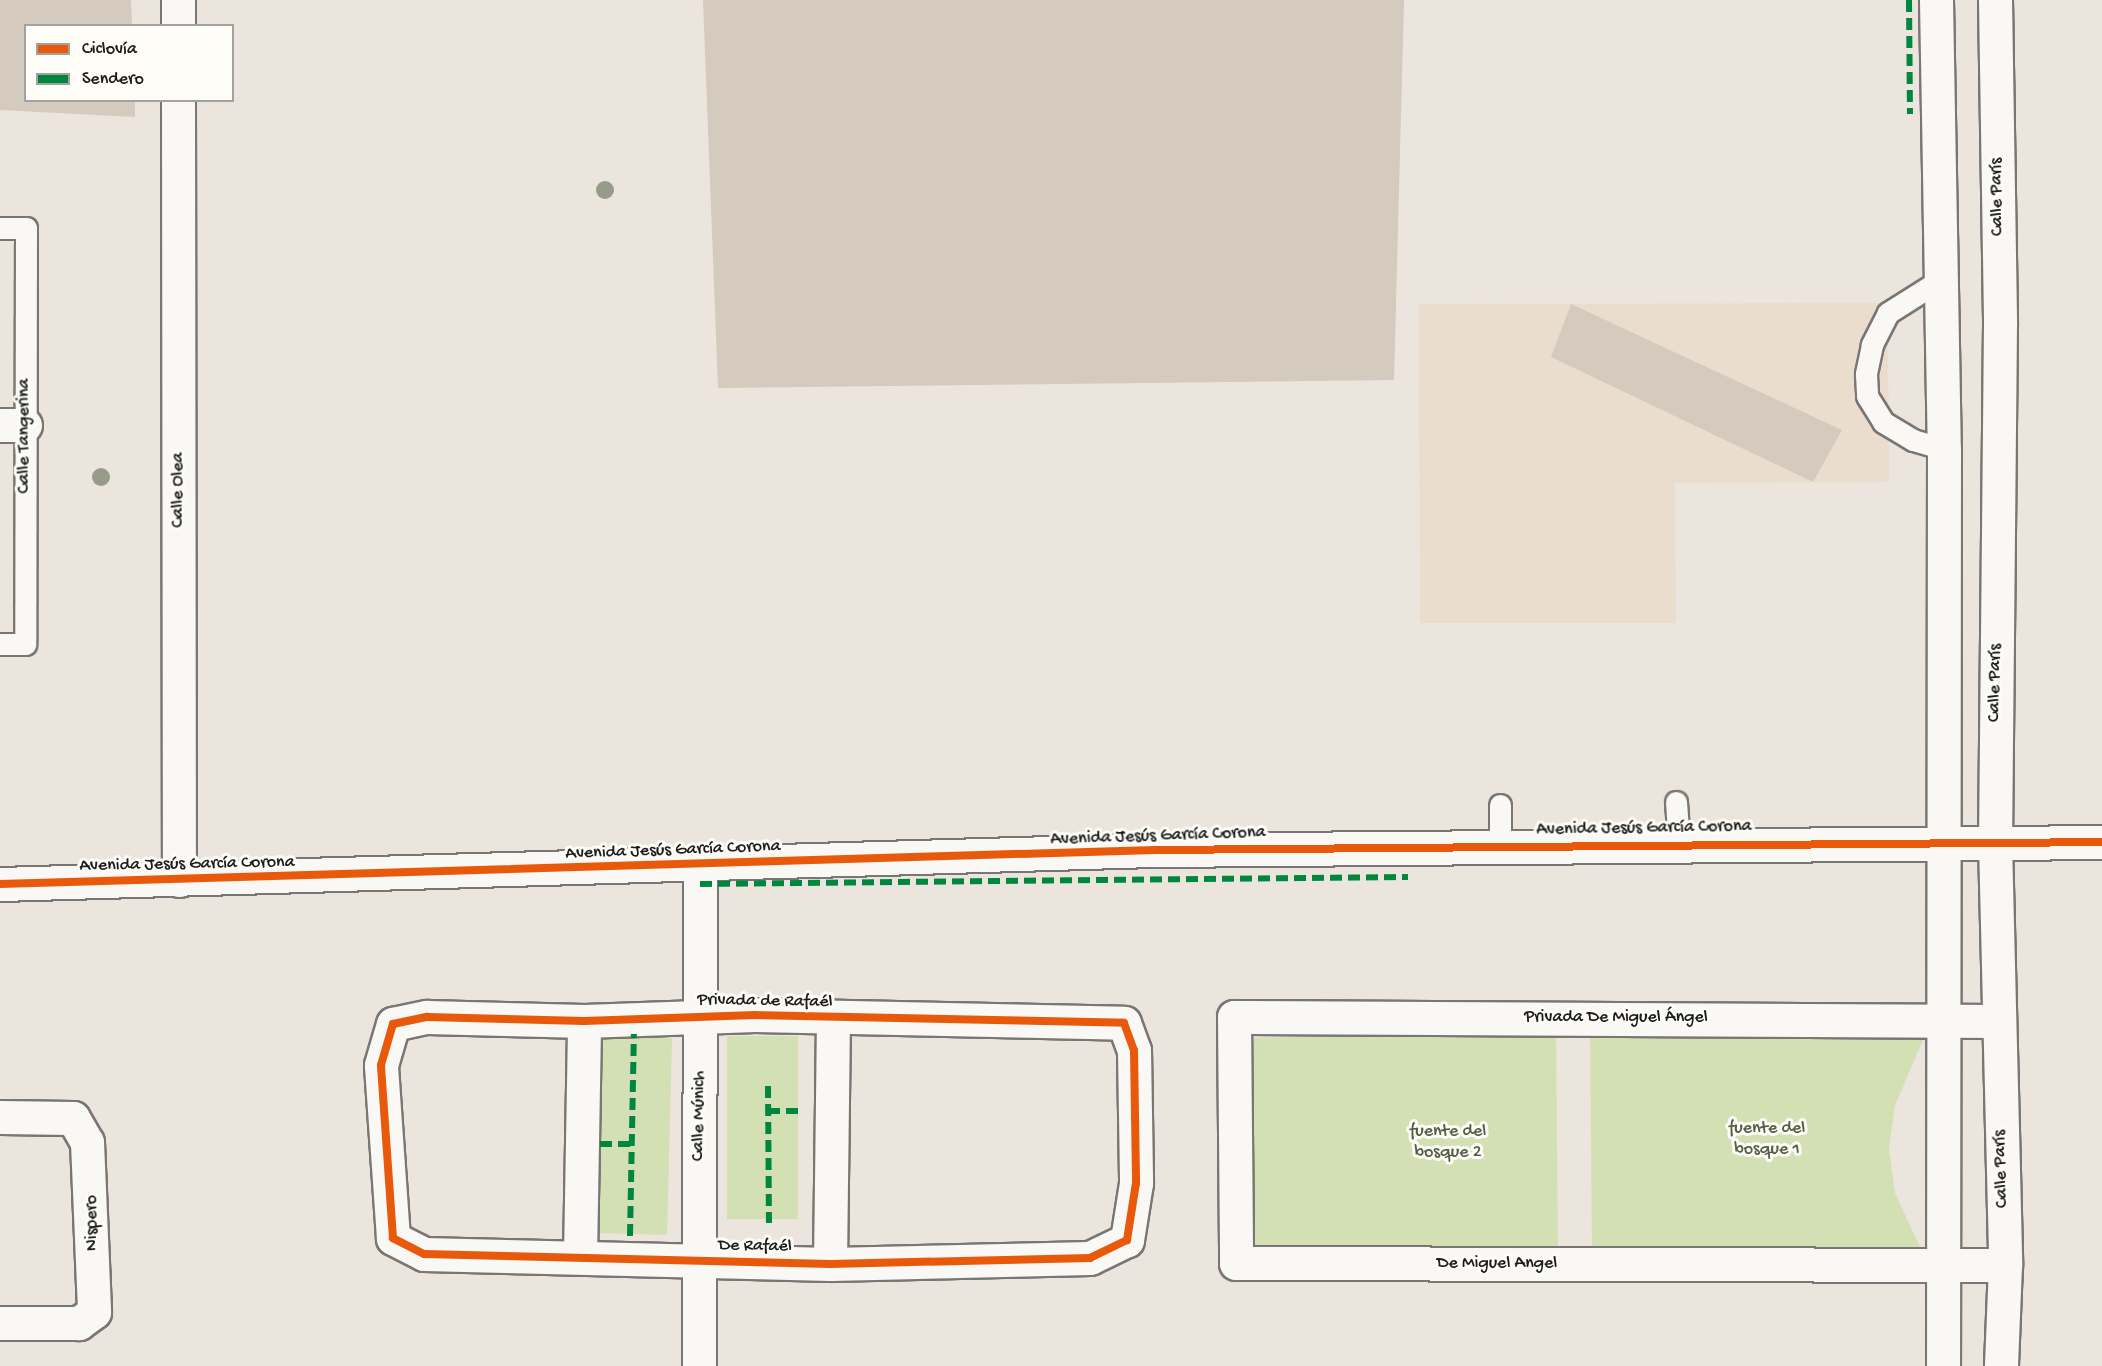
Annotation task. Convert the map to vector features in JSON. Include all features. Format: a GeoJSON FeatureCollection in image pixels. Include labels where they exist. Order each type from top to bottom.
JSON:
{"type":"FeatureCollection","features":[{"type":"Feature","properties":{"kind":"street"},"geometry":{"type":"LineString","coordinates":[[178,0],[178,24]]}},
{"type":"Feature","properties":{"kind":"street"},"geometry":{"type":"LineString","coordinates":[[1936,0],[1944,449],[1940,844],[1943,1366]]}},
{"type":"Feature","properties":{"kind":"street","name":"Calle París"},"geometry":{"type":"LineString","coordinates":[[1995,0],[2000,324],[1995,843],[2005,1264],[2001,1366]]}},
{"type":"Feature","properties":{"kind":"street","name":"Calle Olea"},"geometry":{"type":"LineString","coordinates":[[178,102],[179,880]]}},
{"type":"Feature","properties":{"kind":"street","name":"Avenida Jesús García Corona"},"geometry":{"type":"LineString","coordinates":[[0,884],[700,866],[1167,850],[2102,842]]}},
{"type":"Feature","properties":{"kind":"street","name":"Calle Múnich"},"geometry":{"type":"LineString","coordinates":[[699,1366],[698,1261],[702,1015],[700,866]]}},
{"type":"Feature","properties":{"kind":"street","name":"Privada de Rafaél"},"geometry":{"type":"LineString","coordinates":[[395,1241],[388,1215],[381,1065],[393,1024],[427,1017],[584,1021],[702,1015],[1124,1023],[1134,1050],[1136,1184],[1131,1232],[1115,1249]]}},
{"type":"Feature","properties":{"kind":"street","name":"Privada De Miguel Ángel"},"geometry":{"type":"LineString","coordinates":[[1234,1017],[1998,1021]]}},
{"type":"Feature","properties":{"kind":"street","name":"De Miguel Angel"},"geometry":{"type":"LineString","coordinates":[[1234,1017],[1236,1263],[1944,1266],[2005,1264]]}},
{"type":"Feature","properties":{"kind":"street"},"geometry":{"type":"LineString","coordinates":[[830,1264],[833,1018]]}},
{"type":"Feature","properties":{"kind":"street"},"geometry":{"type":"LineString","coordinates":[[580,1257],[584,1021]]}},
{"type":"Feature","properties":{"kind":"street","name":"Nispero"},"geometry":{"type":"LineString","coordinates":[[0,1117],[73,1118],[87,1142],[93,1198],[94,1312],[79,1323],[0,1323]]}},
{"type":"Feature","properties":{"kind":"street","name":"De Rafaél"},"geometry":{"type":"LineString","coordinates":[[395,1241],[424,1254],[830,1264],[1090,1258],[1115,1249]]}},
{"type":"Feature","properties":{"kind":"lane","name":"Calle Tangerina"},"geometry":{"type":"LineString","coordinates":[[0,228],[26,228],[13,425],[25,644],[0,644]]}},
{"type":"Feature","properties":{"kind":"lane"},"geometry":{"type":"LineString","coordinates":[[1940,280],[1888,313],[1872,345],[1866,375],[1867,396],[1883,422],[1913,440],[1944,449]]}},
{"type":"Feature","properties":{"kind":"lane"},"geometry":{"type":"LineString","coordinates":[[1676,802],[1679,844]]}},
{"type":"Feature","properties":{"kind":"lane"},"geometry":{"type":"LineString","coordinates":[[1500,805],[1500,846]]}},
{"type":"Feature","properties":{"kind":"shaded area"},"geometry":{"type":"Polygon","coordinates":[[[1888,303],[1889,482],[1675,483],[1676,623],[1420,623],[1419,304],[1888,303]]]}},
{"type":"Feature","properties":{"kind":"green space","name":"fuente del bosque 2"},"geometry":{"type":"Polygon","coordinates":[[[1556,1031],[1558,1254],[1252,1249],[1249,1038],[1556,1031]]]}},
{"type":"Feature","properties":{"kind":"green space","name":"fuente del bosque 1"},"geometry":{"type":"Polygon","coordinates":[[[1927,1031],[1895,1105],[1889,1149],[1895,1193],[1920,1247],[1592,1251],[1590,1033],[1927,1031]]]}},
{"type":"Feature","properties":{"kind":"green space"},"geometry":{"type":"Polygon","coordinates":[[[603,1036],[672,1038],[667,1235],[599,1233],[603,1036]]]}},
{"type":"Feature","properties":{"kind":"green space"},"geometry":{"type":"Polygon","coordinates":[[[727,1036],[798,1036],[798,1219],[727,1219],[727,1036]]]}},
{"type":"Feature","properties":{"kind":"building"},"geometry":{"type":"Polygon","coordinates":[[[0,0],[131,0],[132,24],[24,24],[24,102],[135,102],[135,117],[0,110],[0,0]]]}},
{"type":"Feature","properties":{"kind":"building"},"geometry":{"type":"Polygon","coordinates":[[[703,0],[1404,0],[1394,380],[718,388],[703,0]]]}},
{"type":"Feature","properties":{"kind":"building"},"geometry":{"type":"Polygon","coordinates":[[[1571,304],[1842,430],[1813,482],[1551,357],[1571,304]]]}},
{"type":"Feature","properties":{"kind":"marked path"},"geometry":{"type":"LineString","coordinates":[[1909,0],[1910,114]]}},
{"type":"Feature","properties":{"kind":"marked path"},"geometry":{"type":"LineString","coordinates":[[700,884],[1408,877]]}},
{"type":"Feature","properties":{"kind":"marked path"},"geometry":{"type":"LineString","coordinates":[[630,1236],[634,1034]]}},
{"type":"Feature","properties":{"kind":"marked path"},"geometry":{"type":"LineString","coordinates":[[768,1086],[769,1223]]}},
{"type":"Feature","properties":{"kind":"marked path"},"geometry":{"type":"LineString","coordinates":[[768,1111],[802,1111]]}},
{"type":"Feature","properties":{"kind":"marked path"},"geometry":{"type":"LineString","coordinates":[[600,1144],[632,1144]]}},
{"type":"Feature","properties":{"kind":"cycle path"},"geometry":{"type":"LineString","coordinates":[[0,884],[1155,850],[2102,842]]}},
{"type":"Feature","properties":{"kind":"cycle path"},"geometry":{"type":"LineString","coordinates":[[755,1015],[1124,1023],[1134,1050],[1136,1183],[1127,1240],[1090,1258],[830,1264],[424,1254],[393,1238],[381,1065],[393,1024],[427,1017],[584,1021],[755,1015]]}}]}
